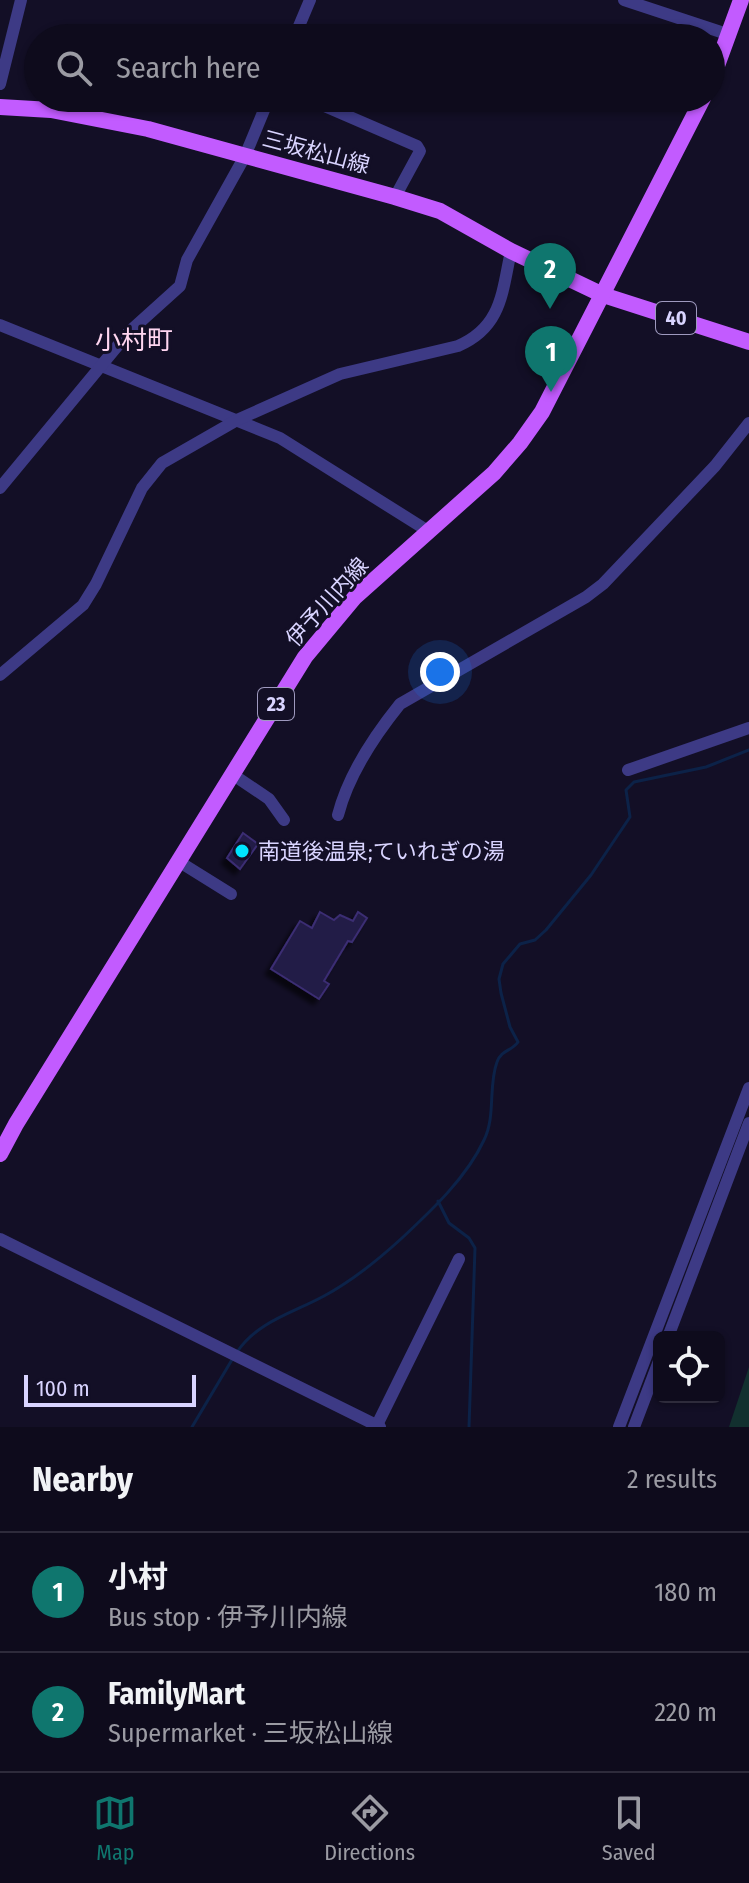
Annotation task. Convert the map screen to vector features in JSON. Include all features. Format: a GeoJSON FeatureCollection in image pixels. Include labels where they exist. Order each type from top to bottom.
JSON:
{"type":"FeatureCollection","features":[{"type":"Feature","properties":{"kind":"main road"},"geometry":{"type":"LineString","coordinates":[[725,47],[741,0]]}},
{"type":"Feature","properties":{"kind":"main road","name":"三坂松山線"},"geometry":{"type":"LineString","coordinates":[[0,107],[24,108]]}},
{"type":"Feature","properties":{"kind":"main road","name":"三坂松山線"},"geometry":{"type":"LineString","coordinates":[[62,112],[245,156],[440,211],[511,251],[603,295]]}},
{"type":"Feature","properties":{"kind":"main road","name":"伊予川内線"},"geometry":{"type":"LineString","coordinates":[[0,1154],[305,657],[355,597],[494,473],[542,412],[696,112]]}},
{"type":"Feature","properties":{"kind":"main road","name":"40"},"geometry":{"type":"LineString","coordinates":[[603,295],[749,342]]}},
{"type":"Feature","properties":{"kind":"street"},"geometry":{"type":"LineString","coordinates":[[0,84],[21,0]]}},
{"type":"Feature","properties":{"kind":"street"},"geometry":{"type":"LineString","coordinates":[[300,24],[310,0]]}},
{"type":"Feature","properties":{"kind":"street"},"geometry":{"type":"LineString","coordinates":[[624,0],[697,24]]}},
{"type":"Feature","properties":{"kind":"street"},"geometry":{"type":"LineString","coordinates":[[725,33],[730,35]]}},
{"type":"Feature","properties":{"kind":"street"},"geometry":{"type":"LineString","coordinates":[[0,488],[129,332],[180,286],[187,260],[245,156],[263,112]]}},
{"type":"Feature","properties":{"kind":"street"},"geometry":{"type":"LineString","coordinates":[[338,112],[417,146],[420,151],[395,197]]}},
{"type":"Feature","properties":{"kind":"street"},"geometry":{"type":"LineString","coordinates":[[0,675],[83,605],[142,488],[162,463],[237,420],[340,374],[410,359],[475,339],[499,308],[511,251]]}},
{"type":"Feature","properties":{"kind":"street"},"geometry":{"type":"LineString","coordinates":[[0,325],[280,438],[428,531]]}},
{"type":"Feature","properties":{"kind":"street"},"geometry":{"type":"LineString","coordinates":[[338,815],[344,792],[400,704],[586,597],[603,584],[715,466],[749,423]]}},
{"type":"Feature","properties":{"kind":"street"},"geometry":{"type":"LineString","coordinates":[[628,770],[749,728]]}},
{"type":"Feature","properties":{"kind":"street"},"geometry":{"type":"LineString","coordinates":[[232,774],[269,799],[284,820]]}},
{"type":"Feature","properties":{"kind":"street"},"geometry":{"type":"LineString","coordinates":[[178,861],[231,894]]}},
{"type":"Feature","properties":{"kind":"street"},"geometry":{"type":"LineString","coordinates":[[619,1427],[749,1088]]}},
{"type":"Feature","properties":{"kind":"street"},"geometry":{"type":"LineString","coordinates":[[670,1331],[749,1123]]}},
{"type":"Feature","properties":{"kind":"street"},"geometry":{"type":"LineString","coordinates":[[0,1239],[377,1427],[459,1259]]}},
{"type":"Feature","properties":{"kind":"street"},"geometry":{"type":"LineString","coordinates":[[634,1427],[653,1377]]}},
{"type":"Feature","properties":{"kind":"green space"},"geometry":{"type":"Polygon","coordinates":[[[749,1367],[749,1427],[729,1427],[749,1367]]]}},
{"type":"Feature","properties":{"kind":"building","name":"南道後温泉;ていれぎの湯"},"geometry":{"type":"Polygon","coordinates":[[[243,833],[258,844],[240,869],[227,858],[243,833]]]}},
{"type":"Feature","properties":{"kind":"building"},"geometry":{"type":"Polygon","coordinates":[[[320,912],[334,920],[340,915],[353,921],[358,912],[367,918],[352,942],[348,941],[324,981],[329,984],[319,999],[271,969],[300,921],[312,928],[320,912]]]}},
{"type":"Feature","properties":{"kind":"waterway"},"geometry":{"type":"LineString","coordinates":[[237,1352],[245,1341],[266,1325],[334,1290],[374,1262],[437,1204],[477,1154],[488,1131],[497,1062],[518,1042],[510,1027],[501,993],[499,979],[503,964],[520,944],[535,940],[546,930],[591,875],[630,817],[626,790],[634,782],[706,767],[749,750]]}},
{"type":"Feature","properties":{"kind":"waterway"},"geometry":{"type":"LineString","coordinates":[[438,1201],[449,1223],[469,1238],[475,1248],[469,1427]]}},
{"type":"Feature","properties":{"kind":"waterway"},"geometry":{"type":"LineString","coordinates":[[192,1427],[233,1358]]}},
{"type":"Feature","properties":{"kind":"place","name":"FamilyMart"},"geometry":{"type":"Point","coordinates":[550,309]}},
{"type":"Feature","properties":{"kind":"place","name":"小村"},"geometry":{"type":"Point","coordinates":[551,392]}},
{"type":"Feature","properties":{"kind":"place","name":"南道後温泉;ていれぎの湯"},"geometry":{"type":"Point","coordinates":[242,851]}},
{"type":"Feature","properties":{"kind":"district","name":"小村町"},"geometry":{"type":"Point","coordinates":[134,340]}}]}
